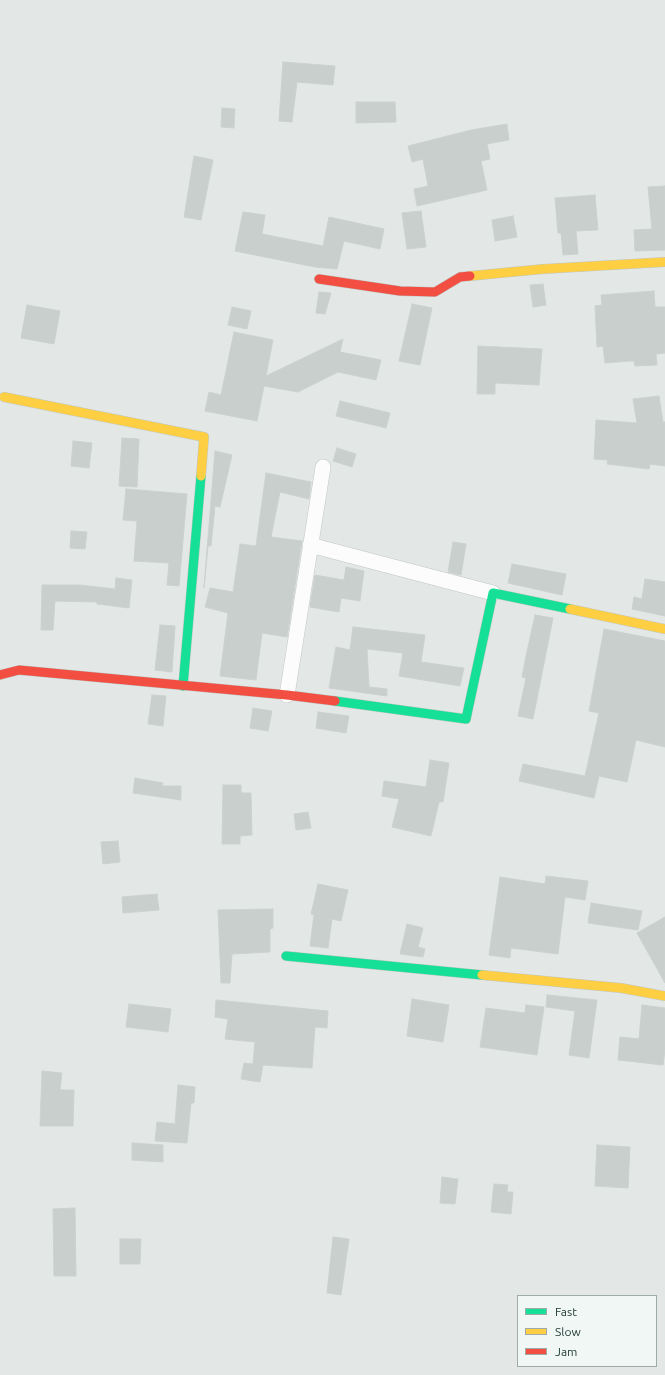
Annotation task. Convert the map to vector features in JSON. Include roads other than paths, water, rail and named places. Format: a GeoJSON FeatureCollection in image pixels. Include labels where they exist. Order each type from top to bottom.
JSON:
{"type":"FeatureCollection","features":[{"type":"Feature","properties":{"kind":"street"},"geometry":{"type":"LineString","coordinates":[[319,279],[400,291],[435,292],[460,277],[543,269],[665,262]]}},
{"type":"Feature","properties":{"kind":"street"},"geometry":{"type":"LineString","coordinates":[[4,398],[204,437],[183,686]]}},
{"type":"Feature","properties":{"kind":"street"},"geometry":{"type":"LineString","coordinates":[[287,695],[323,467]]}},
{"type":"Feature","properties":{"kind":"street"},"geometry":{"type":"LineString","coordinates":[[310,545],[493,593],[665,629]]}},
{"type":"Feature","properties":{"kind":"street"},"geometry":{"type":"LineString","coordinates":[[0,675],[19,670],[287,695],[466,719],[493,593]]}},
{"type":"Feature","properties":{"kind":"street"},"geometry":{"type":"LineString","coordinates":[[286,956],[621,988],[665,996]]}}]}
